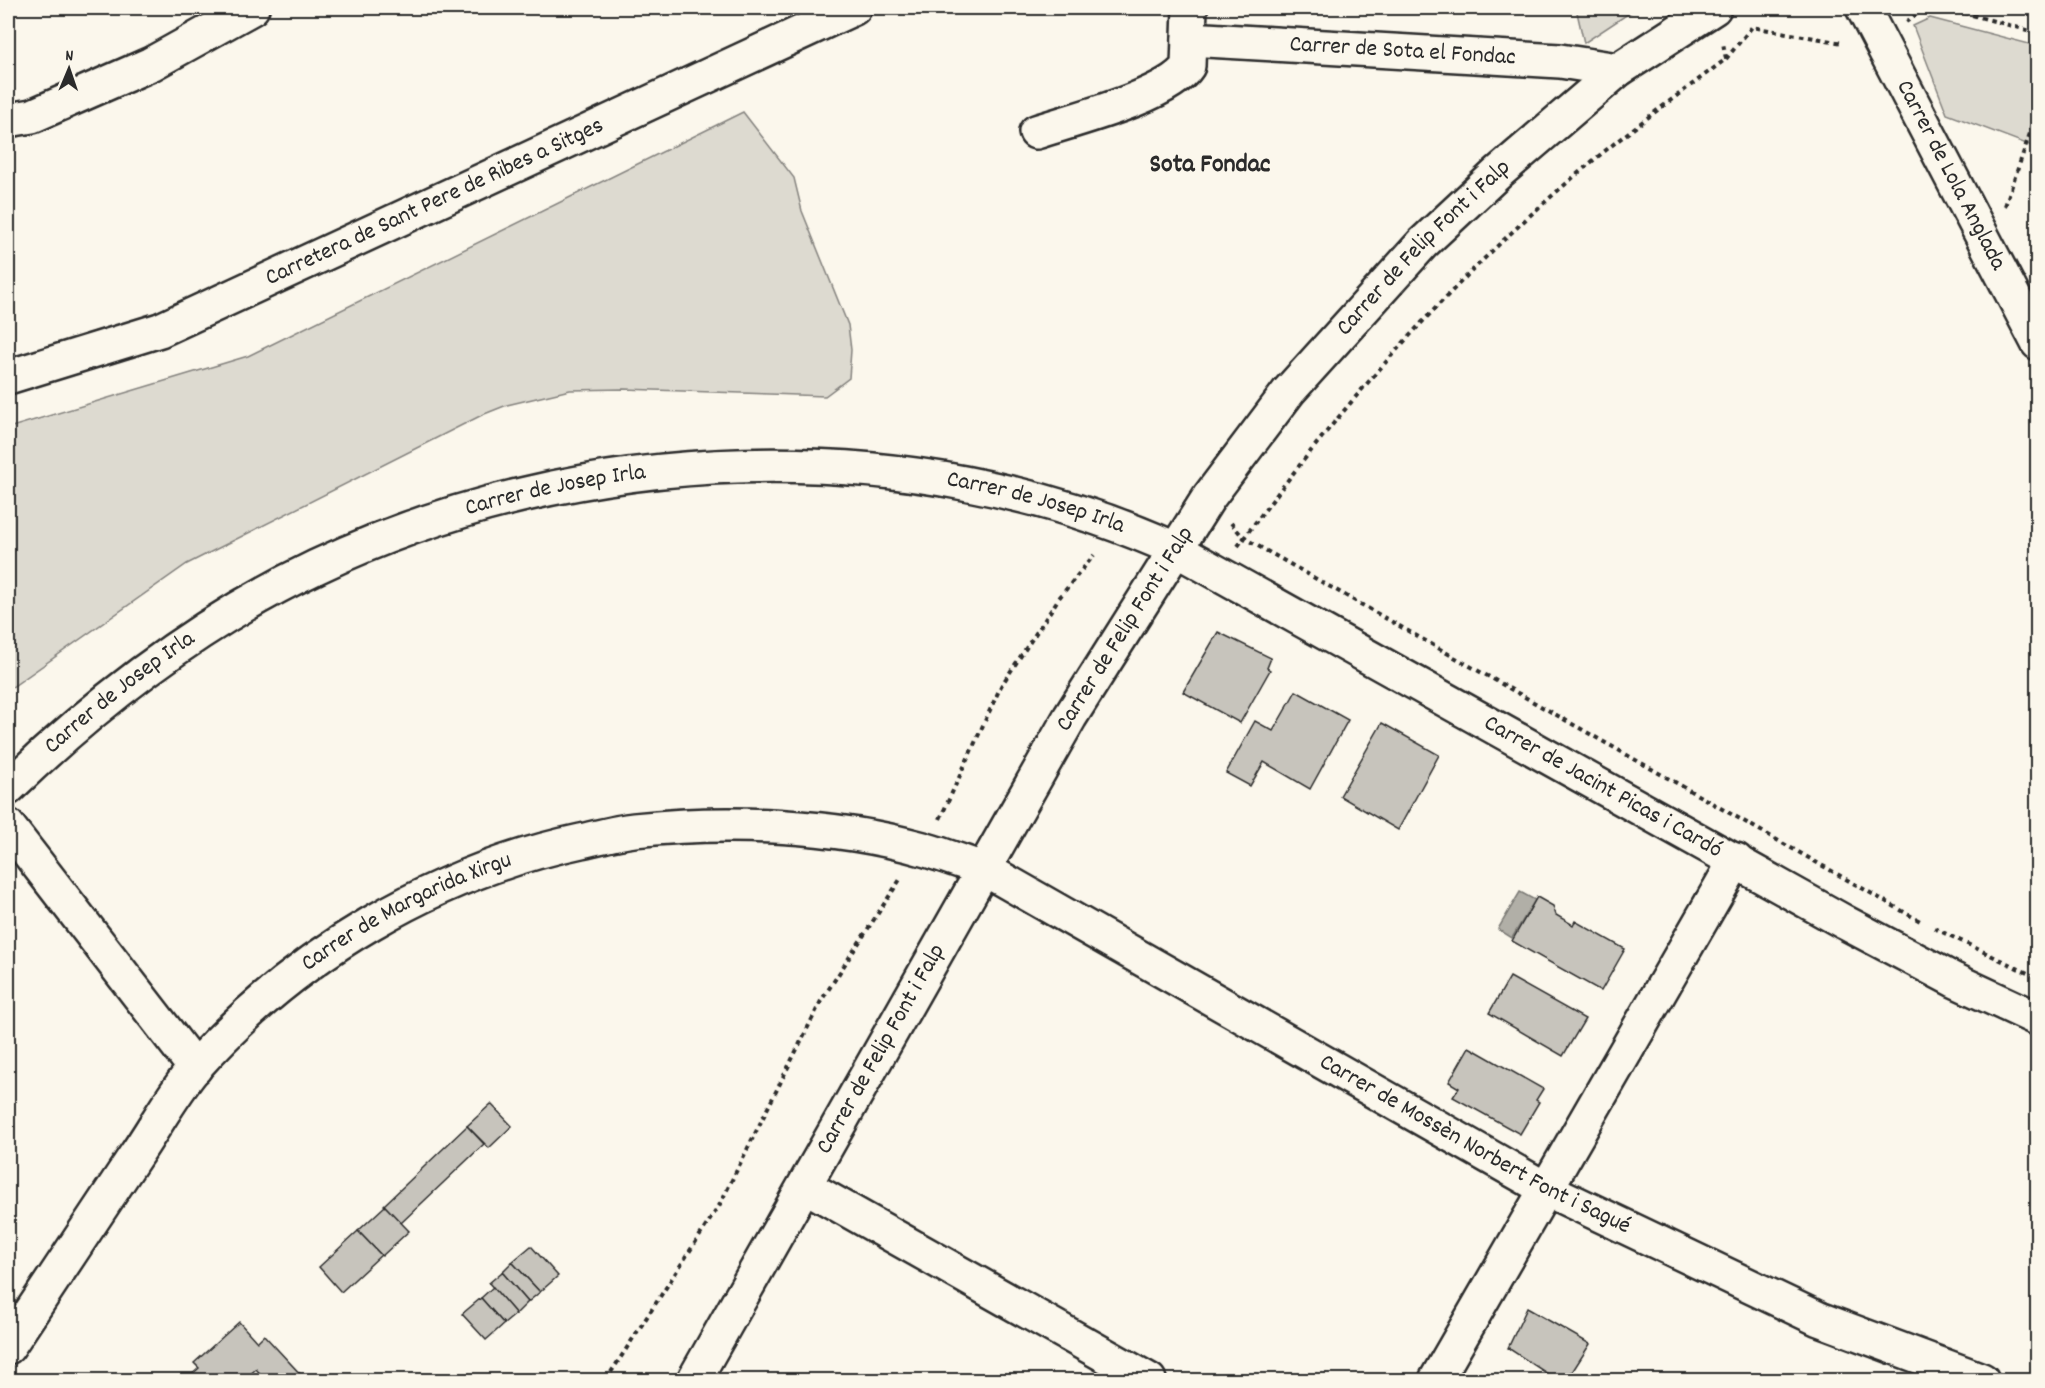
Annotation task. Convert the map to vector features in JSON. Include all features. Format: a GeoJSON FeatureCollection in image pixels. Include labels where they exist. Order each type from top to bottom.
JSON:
{"type":"FeatureCollection","features":[{"type":"Feature","properties":{"kind":"street"},"geometry":{"type":"LineString","coordinates":[[8,120],[32,116],[151,64],[252,8]]}},
{"type":"Feature","properties":{"kind":"street","name":"Carretera de Sant Pere de Ribes a Sitges"},"geometry":{"type":"LineString","coordinates":[[8,377],[160,330],[854,8]]}},
{"type":"Feature","properties":{"kind":"street"},"geometry":{"type":"LineString","coordinates":[[1036,132],[1152,92],[1183,74],[1188,66],[1190,8]]}},
{"type":"Feature","properties":{"kind":"street","name":"Carrer de Lola Anglada"},"geometry":{"type":"LineString","coordinates":[[1863,8],[2037,343]]}},
{"type":"Feature","properties":{"kind":"street","name":"Carrer de Felip Font i Falp"},"geometry":{"type":"LineString","coordinates":[[694,1380],[1071,717],[1174,549],[1209,497],[1289,391],[1423,243],[1508,165],[1618,70],[1718,23]]}},
{"type":"Feature","properties":{"kind":"street","name":"Carrer de Sota el Fondac"},"geometry":{"type":"LineString","coordinates":[[1189,39],[1560,61],[1618,70]]}},
{"type":"Feature","properties":{"kind":"street","name":"Carrer de Josep Irla"},"geometry":{"type":"LineString","coordinates":[[8,788],[86,715],[137,675],[206,629],[270,591],[317,567],[401,531],[452,514],[560,487],[616,477],[723,467],[821,467],[880,472],[956,483],[1026,498],[1120,524],[1174,549]]}},
{"type":"Feature","properties":{"kind":"street","name":"Carrer de Jacint Picas i Cardó"},"geometry":{"type":"LineString","coordinates":[[1174,549],[1905,955],[2037,1019]]}},
{"type":"Feature","properties":{"kind":"street"},"geometry":{"type":"LineString","coordinates":[[8,826],[195,1068]]}},
{"type":"Feature","properties":{"kind":"street","name":"Carrer de Margarida Xirgu"},"geometry":{"type":"LineString","coordinates":[[8,1347],[195,1068],[262,1000],[379,918],[471,875],[549,848],[632,830],[711,826],[765,827],[843,834],[922,848],[986,870]]}},
{"type":"Feature","properties":{"kind":"street"},"geometry":{"type":"LineString","coordinates":[[1436,1380],[1736,860]]}},
{"type":"Feature","properties":{"kind":"street","name":"Carrer de Mossèn Norbert Font i Sagué"},"geometry":{"type":"LineString","coordinates":[[986,870],[1546,1189],[1819,1319],[1982,1380]]}},
{"type":"Feature","properties":{"kind":"street"},"geometry":{"type":"LineString","coordinates":[[805,1186],[1149,1380]]}},
{"type":"Feature","properties":{"kind":"path"},"geometry":{"type":"LineString","coordinates":[[1880,42],[1924,8]]}},
{"type":"Feature","properties":{"kind":"path"},"geometry":{"type":"LineString","coordinates":[[1946,8],[2037,33]]}},
{"type":"Feature","properties":{"kind":"path"},"geometry":{"type":"LineString","coordinates":[[1718,23],[1726,59]]}},
{"type":"Feature","properties":{"kind":"path","name":"Carrer de Felip Font i Falp"},"geometry":{"type":"LineString","coordinates":[[1218,573],[1341,412],[1473,270],[1569,181],[1632,129],[1726,59],[1752,27],[1835,43],[1880,42]]}},
{"type":"Feature","properties":{"kind":"path"},"geometry":{"type":"LineString","coordinates":[[1989,253],[2037,110]]}},
{"type":"Feature","properties":{"kind":"path","name":"Carrer de Jacint Picas i Cardó"},"geometry":{"type":"LineString","coordinates":[[1209,497],[1244,538],[1842,878],[1929,926],[2037,978]]}},
{"type":"Feature","properties":{"kind":"path"},"geometry":{"type":"LineString","coordinates":[[606,1380],[724,1197],[821,1001],[876,913],[935,829],[980,728],[1007,677],[1059,598],[1120,524]]}},
{"type":"Feature","properties":{"kind":"shaded area"},"geometry":{"type":"Polygon","coordinates":[[[1576,8],[1637,8],[1584,43],[1576,8]]]}},
{"type":"Feature","properties":{"kind":"shaded area"},"geometry":{"type":"Polygon","coordinates":[[[1930,18],[2037,46],[2037,148],[1947,114],[1913,26],[1930,18]]]}},
{"type":"Feature","properties":{"kind":"shaded area"},"geometry":{"type":"Polygon","coordinates":[[[743,112],[794,178],[802,211],[848,325],[851,350],[849,378],[825,396],[624,389],[570,390],[507,405],[482,415],[187,564],[8,690],[8,428],[248,356],[743,112]]]}},
{"type":"Feature","properties":{"kind":"shaded area"},"geometry":{"type":"Polygon","coordinates":[[[1520,892],[1535,900],[1512,938],[1498,929],[1520,892]]]}},
{"type":"Feature","properties":{"kind":"building"},"geometry":{"type":"Polygon","coordinates":[[[1218,632],[1271,658],[1267,668],[1270,670],[1240,723],[1183,692],[1218,632]]]}},
{"type":"Feature","properties":{"kind":"building"},"geometry":{"type":"Polygon","coordinates":[[[1296,691],[1348,720],[1310,789],[1264,762],[1250,786],[1226,773],[1255,721],[1273,731],[1296,691]]]}},
{"type":"Feature","properties":{"kind":"building"},"geometry":{"type":"Polygon","coordinates":[[[1382,723],[1439,755],[1398,830],[1340,796],[1382,723]]]}},
{"type":"Feature","properties":{"kind":"building"},"geometry":{"type":"Polygon","coordinates":[[[1537,897],[1553,906],[1556,915],[1573,925],[1575,921],[1625,949],[1601,991],[1512,941],[1537,897]]]}},
{"type":"Feature","properties":{"kind":"building"},"geometry":{"type":"Polygon","coordinates":[[[1510,977],[1585,1019],[1563,1056],[1489,1013],[1510,977]]]}},
{"type":"Feature","properties":{"kind":"building"},"geometry":{"type":"Polygon","coordinates":[[[1469,1047],[1543,1089],[1536,1100],[1539,1102],[1520,1134],[1453,1097],[1459,1088],[1449,1082],[1469,1047]]]}},
{"type":"Feature","properties":{"kind":"building"},"geometry":{"type":"Polygon","coordinates":[[[491,1104],[512,1126],[489,1148],[467,1126],[491,1104]]]}},
{"type":"Feature","properties":{"kind":"building"},"geometry":{"type":"Polygon","coordinates":[[[467,1126],[484,1144],[401,1223],[384,1205],[467,1126]]]}},
{"type":"Feature","properties":{"kind":"building"},"geometry":{"type":"Polygon","coordinates":[[[385,1206],[409,1231],[382,1256],[358,1231],[385,1206]]]}},
{"type":"Feature","properties":{"kind":"building"},"geometry":{"type":"Polygon","coordinates":[[[358,1231],[381,1255],[341,1292],[319,1267],[358,1231]]]}},
{"type":"Feature","properties":{"kind":"building"},"geometry":{"type":"Polygon","coordinates":[[[531,1246],[558,1276],[540,1292],[512,1262],[531,1246]]]}},
{"type":"Feature","properties":{"kind":"building"},"geometry":{"type":"Polygon","coordinates":[[[512,1262],[540,1292],[528,1302],[502,1272],[512,1262]]]}},
{"type":"Feature","properties":{"kind":"building"},"geometry":{"type":"Polygon","coordinates":[[[502,1272],[528,1302],[516,1314],[489,1283],[502,1272]]]}},
{"type":"Feature","properties":{"kind":"building"},"geometry":{"type":"Polygon","coordinates":[[[493,1287],[516,1314],[504,1324],[481,1298],[493,1287]]]}},
{"type":"Feature","properties":{"kind":"building"},"geometry":{"type":"Polygon","coordinates":[[[481,1298],[504,1324],[486,1340],[462,1314],[481,1298]]]}},
{"type":"Feature","properties":{"kind":"building"},"geometry":{"type":"Polygon","coordinates":[[[1527,1308],[1590,1344],[1567,1380],[1557,1380],[1508,1348],[1527,1308]]]}},
{"type":"Feature","properties":{"kind":"building"},"geometry":{"type":"Polygon","coordinates":[[[239,1322],[257,1342],[264,1335],[303,1377],[299,1380],[266,1380],[256,1369],[244,1380],[186,1380],[199,1368],[194,1363],[239,1322]]]}},
{"type":"Feature","properties":{"kind":"district","name":"Sota Fondac"},"geometry":{"type":"Point","coordinates":[1210,165]}}]}
